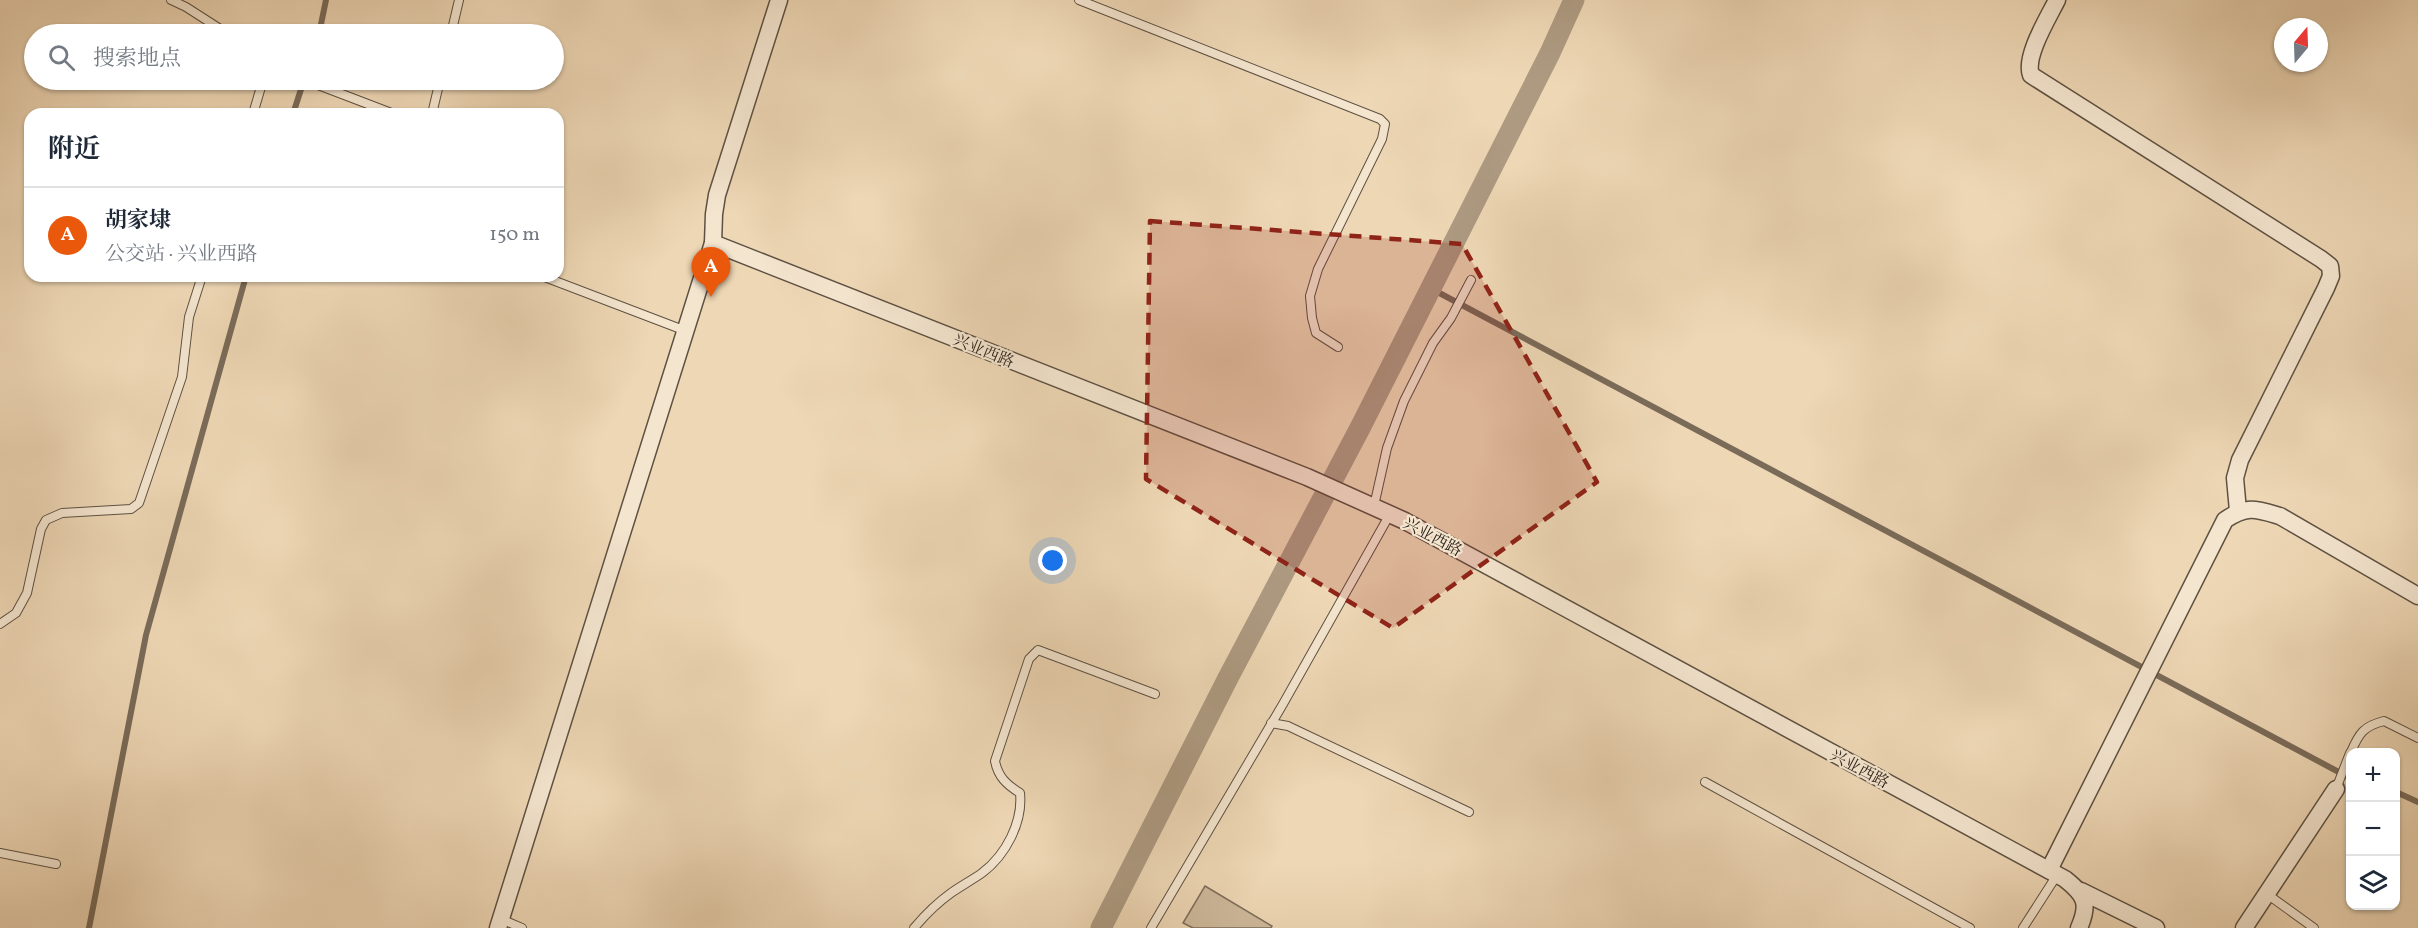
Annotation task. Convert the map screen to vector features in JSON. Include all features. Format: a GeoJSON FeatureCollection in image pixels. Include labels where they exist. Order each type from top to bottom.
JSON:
{"type":"FeatureCollection","features":[{"type":"Feature","properties":{"kind":"street"},"geometry":{"type":"LineString","coordinates":[[499,924],[713,243],[717,195],[779,0]]}},
{"type":"Feature","properties":{"kind":"street"},"geometry":{"type":"LineString","coordinates":[[2057,0],[2031,56],[2028,67],[2031,75],[2330,266],[2331,276],[2326,288],[2240,459],[2235,478],[2238,511]]}},
{"type":"Feature","properties":{"kind":"street","name":"兴业西路"},"geometry":{"type":"LineString","coordinates":[[713,243],[1307,477],[1370,504],[2053,872],[2081,891],[2156,928]]}},
{"type":"Feature","properties":{"kind":"street"},"geometry":{"type":"LineString","coordinates":[[2053,872],[2126,716],[2225,520],[2238,511],[2254,509],[2280,516],[2418,596]]}},
{"type":"Feature","properties":{"kind":"street"},"geometry":{"type":"LineString","coordinates":[[2244,928],[2336,789]]}},
{"type":"Feature","properties":{"kind":"street"},"geometry":{"type":"LineString","coordinates":[[2079,928],[2086,904],[2081,891]]}},
{"type":"Feature","properties":{"kind":"lane"},"geometry":{"type":"LineString","coordinates":[[171,0],[212,24]]}},
{"type":"Feature","properties":{"kind":"lane"},"geometry":{"type":"LineString","coordinates":[[453,24],[459,0]]}},
{"type":"Feature","properties":{"kind":"lane"},"geometry":{"type":"LineString","coordinates":[[1079,0],[1380,118],[1385,124],[1382,139],[1318,269],[1310,296],[1316,333],[1338,347]]}},
{"type":"Feature","properties":{"kind":"lane"},"geometry":{"type":"LineString","coordinates":[[255,108],[260,90]]}},
{"type":"Feature","properties":{"kind":"lane"},"geometry":{"type":"LineString","coordinates":[[333,90],[379,108]]}},
{"type":"Feature","properties":{"kind":"lane"},"geometry":{"type":"LineString","coordinates":[[433,108],[438,90]]}},
{"type":"Feature","properties":{"kind":"lane"},"geometry":{"type":"LineString","coordinates":[[1370,504],[1404,401],[1433,343],[1451,318],[1471,280]]}},
{"type":"Feature","properties":{"kind":"lane"},"geometry":{"type":"LineString","coordinates":[[0,624],[16,613],[27,593],[41,529],[46,520],[62,513],[131,509],[139,502],[182,377],[189,317],[200,282]]}},
{"type":"Feature","properties":{"kind":"lane"},"geometry":{"type":"LineString","coordinates":[[558,282],[686,331]]}},
{"type":"Feature","properties":{"kind":"lane"},"geometry":{"type":"LineString","coordinates":[[1151,928],[1390,514]]}},
{"type":"Feature","properties":{"kind":"lane"},"geometry":{"type":"LineString","coordinates":[[914,928],[930,910],[983,872],[1000,856],[1009,841],[1022,809],[1020,793],[1008,786],[997,772],[995,761],[1029,660],[1038,650],[1155,694]]}},
{"type":"Feature","properties":{"kind":"lane"},"geometry":{"type":"LineString","coordinates":[[2353,748],[2357,739],[2369,725],[2384,721],[2418,738]]}},
{"type":"Feature","properties":{"kind":"lane"},"geometry":{"type":"LineString","coordinates":[[1271,723],[1288,726],[1469,812]]}},
{"type":"Feature","properties":{"kind":"lane"},"geometry":{"type":"LineString","coordinates":[[2336,789],[2346,765]]}},
{"type":"Feature","properties":{"kind":"lane"},"geometry":{"type":"LineString","coordinates":[[1705,782],[1970,928]]}},
{"type":"Feature","properties":{"kind":"lane"},"geometry":{"type":"LineString","coordinates":[[0,853],[56,864]]}},
{"type":"Feature","properties":{"kind":"lane"},"geometry":{"type":"LineString","coordinates":[[2023,928],[2053,872]]}},
{"type":"Feature","properties":{"kind":"lane"},"geometry":{"type":"LineString","coordinates":[[2267,894],[2314,928]]}},
{"type":"Feature","properties":{"kind":"lane"},"geometry":{"type":"LineString","coordinates":[[499,924],[522,928]]}},
{"type":"Feature","properties":{"kind":"highlighted area"},"geometry":{"type":"Polygon","coordinates":[[[1150,221],[1462,244],[1597,482],[1393,628],[1146,479],[1150,221]]]}},
{"type":"Feature","properties":{"kind":"shaded area"},"geometry":{"type":"Polygon","coordinates":[[[1205,886],[1272,926],[1271,928],[1193,928],[1183,923],[1205,886]]]}},
{"type":"Feature","properties":{"kind":"waterway"},"geometry":{"type":"LineString","coordinates":[[321,24],[326,0]]}},
{"type":"Feature","properties":{"kind":"waterway"},"geometry":{"type":"LineString","coordinates":[[1101,928],[1228,678],[1360,428],[1550,53],[1574,0]]}},
{"type":"Feature","properties":{"kind":"waterway"},"geometry":{"type":"LineString","coordinates":[[295,108],[301,90]]}},
{"type":"Feature","properties":{"kind":"waterway"},"geometry":{"type":"LineString","coordinates":[[89,928],[146,635],[244,282]]}},
{"type":"Feature","properties":{"kind":"waterway"},"geometry":{"type":"LineString","coordinates":[[1430,288],[2346,776]]}},
{"type":"Feature","properties":{"kind":"waterway"},"geometry":{"type":"LineString","coordinates":[[2400,794],[2418,802]]}},
{"type":"Feature","properties":{"kind":"place","name":"胡家埭"},"geometry":{"type":"Point","coordinates":[711,297]}}]}
